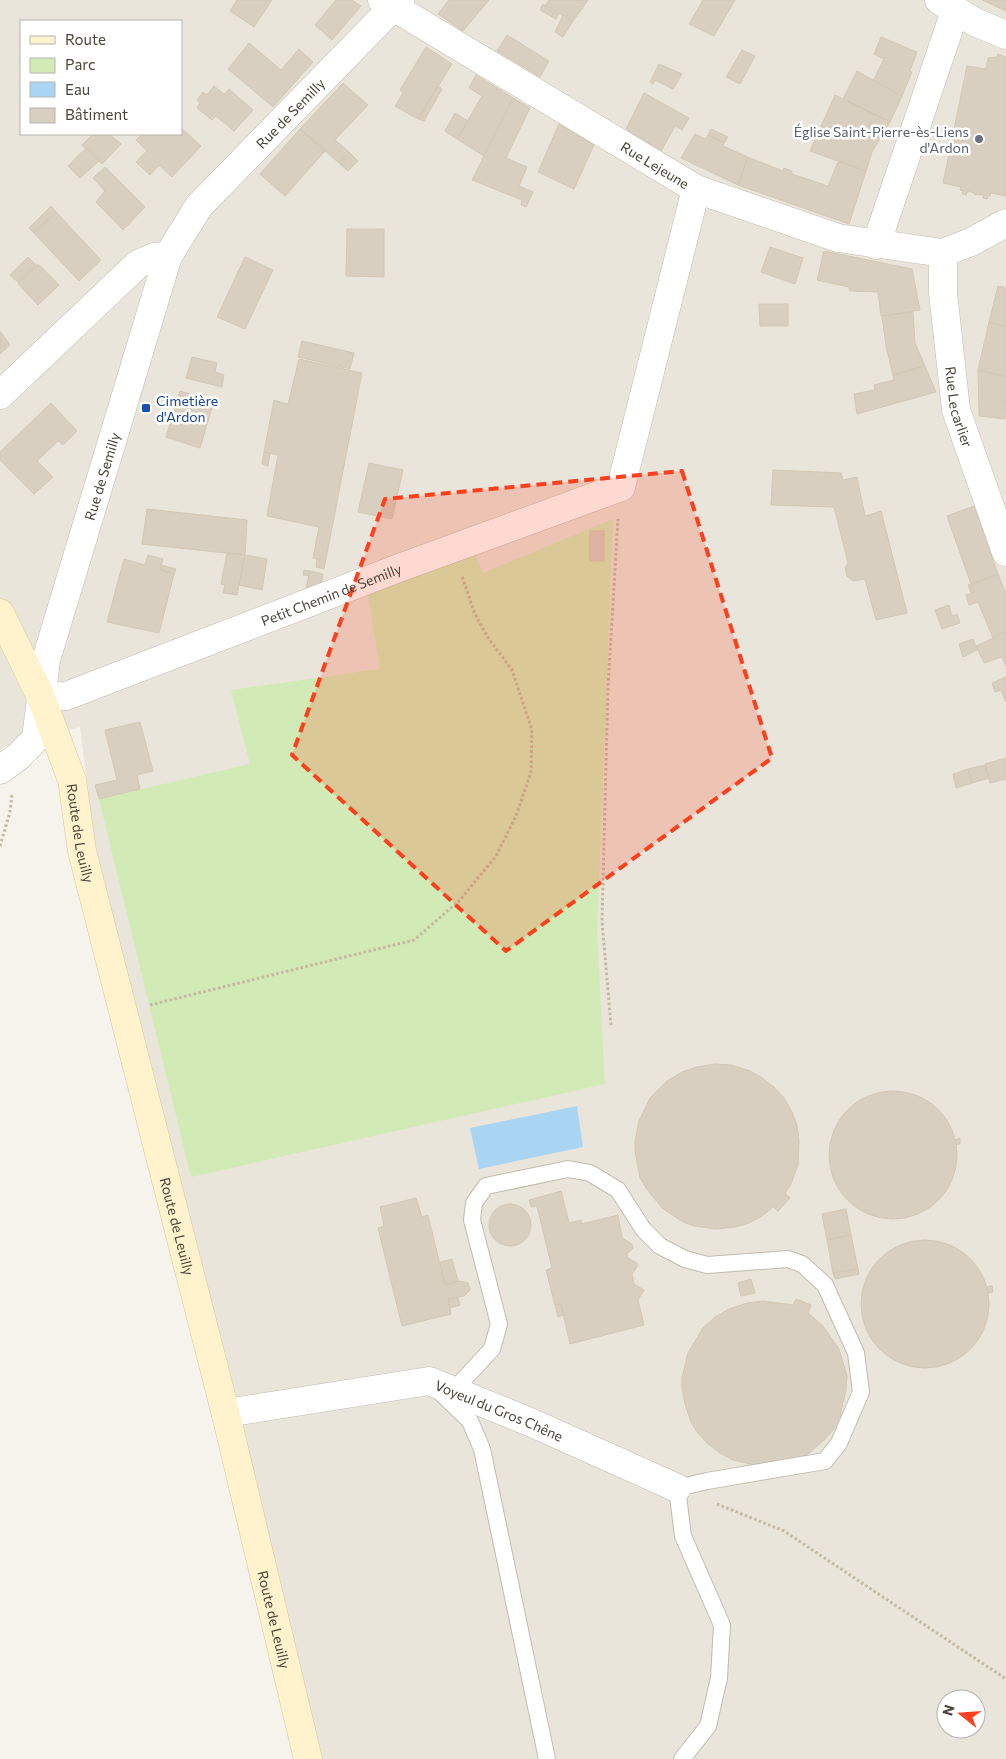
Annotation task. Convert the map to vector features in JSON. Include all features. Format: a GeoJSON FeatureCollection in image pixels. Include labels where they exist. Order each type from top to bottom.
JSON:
{"type":"FeatureCollection","features":[{"type":"Feature","properties":{"kind":"main road","name":"Route de Leuilly"},"geometry":{"type":"LineString","coordinates":[[0,613],[41,697],[72,780],[82,852],[226,1415],[308,1759]]}},
{"type":"Feature","properties":{"kind":"street","name":"Rue Lejeune"},"geometry":{"type":"LineString","coordinates":[[392,2],[696,190],[838,238],[943,254]]}},
{"type":"Feature","properties":{"kind":"street","name":"Rue de Semilly"},"geometry":{"type":"LineString","coordinates":[[9,763],[36,738],[46,660],[168,256],[198,206],[392,2]]}},
{"type":"Feature","properties":{"kind":"street"},"geometry":{"type":"LineString","coordinates":[[876,245],[947,6],[975,22],[1006,35]]}},
{"type":"Feature","properties":{"kind":"street"},"geometry":{"type":"LineString","coordinates":[[620,487],[696,190]]}},
{"type":"Feature","properties":{"kind":"street"},"geometry":{"type":"LineString","coordinates":[[943,254],[972,242],[1006,223]]}},
{"type":"Feature","properties":{"kind":"street","name":"Rue Lecarlier"},"geometry":{"type":"LineString","coordinates":[[943,254],[943,293],[956,410],[1006,552]]}},
{"type":"Feature","properties":{"kind":"street"},"geometry":{"type":"LineString","coordinates":[[0,395],[138,264],[154,257],[168,256]]}},
{"type":"Feature","properties":{"kind":"street","name":"Petit Chemin de Semilly"},"geometry":{"type":"LineString","coordinates":[[41,697],[66,696],[483,537],[620,487]]}},
{"type":"Feature","properties":{"kind":"street","name":"Voyeul du Gros Chêne"},"geometry":{"type":"LineString","coordinates":[[226,1415],[239,1411],[441,1386],[530,1422],[677,1488]]}},
{"type":"Feature","properties":{"kind":"lane"},"geometry":{"type":"LineString","coordinates":[[547,1759],[482,1449],[470,1421],[441,1386],[492,1349],[499,1324],[472,1220],[474,1203],[486,1186],[568,1170],[590,1173],[618,1190],[644,1229],[660,1246],[685,1259],[707,1265],[788,1260],[802,1264],[825,1285],[856,1353],[861,1392],[839,1443],[825,1461],[707,1481],[677,1488],[683,1536],[722,1625],[719,1678],[708,1726],[682,1759]]}},
{"type":"Feature","properties":{"kind":"path"},"geometry":{"type":"LineString","coordinates":[[611,1026],[602,921],[608,686],[620,487]]}},
{"type":"Feature","properties":{"kind":"path"},"geometry":{"type":"LineString","coordinates":[[122,1012],[414,940],[459,901],[496,856],[516,816],[531,772],[532,730],[512,670],[488,638],[474,612],[461,574],[485,561],[483,537]]}},
{"type":"Feature","properties":{"kind":"path"},"geometry":{"type":"LineString","coordinates":[[0,846],[2,833],[10,812],[9,763]]}},
{"type":"Feature","properties":{"kind":"path"},"geometry":{"type":"LineString","coordinates":[[677,1488],[784,1531],[1006,1679]]}},
{"type":"Feature","properties":{"kind":"highlighted area"},"geometry":{"type":"Polygon","coordinates":[[[682,471],[772,758],[506,951],[292,755],[385,499],[682,471]]]}},
{"type":"Feature","properties":{"kind":"shaded area"},"geometry":{"type":"Polygon","coordinates":[[[0,0],[1006,0],[1006,1759],[316,1759],[115,1016],[80,727],[4,747],[0,750],[0,0]]]}},
{"type":"Feature","properties":{"kind":"green space"},"geometry":{"type":"Polygon","coordinates":[[[613,519],[597,932],[605,1084],[191,1177],[99,799],[250,764],[231,690],[380,669],[367,589],[474,552],[483,573],[613,519]]]}},
{"type":"Feature","properties":{"kind":"water"},"geometry":{"type":"Polygon","coordinates":[[[577,1106],[583,1147],[479,1169],[470,1128],[577,1106]]]}},
{"type":"Feature","properties":{"kind":"building"},"geometry":{"type":"Polygon","coordinates":[[[237,0],[272,0],[254,27],[230,11],[237,0]]]}},
{"type":"Feature","properties":{"kind":"building"},"geometry":{"type":"Polygon","coordinates":[[[336,0],[352,0],[361,6],[332,40],[315,25],[336,0]]]}},
{"type":"Feature","properties":{"kind":"building"},"geometry":{"type":"Polygon","coordinates":[[[449,0],[489,0],[463,31],[438,14],[449,0]]]}},
{"type":"Feature","properties":{"kind":"building"},"geometry":{"type":"Polygon","coordinates":[[[549,0],[588,0],[573,21],[545,6],[549,0]]]}},
{"type":"Feature","properties":{"kind":"building"},"geometry":{"type":"Polygon","coordinates":[[[703,0],[735,0],[714,36],[689,24],[703,0]]]}},
{"type":"Feature","properties":{"kind":"building"},"geometry":{"type":"Polygon","coordinates":[[[982,0],[1006,0],[1006,11],[982,0]]]}},
{"type":"Feature","properties":{"kind":"building"},"geometry":{"type":"Polygon","coordinates":[[[543,4],[559,13],[556,19],[540,10],[543,4]]]}},
{"type":"Feature","properties":{"kind":"building"},"geometry":{"type":"Polygon","coordinates":[[[563,15],[573,21],[563,37],[555,32],[563,15]]]}},
{"type":"Feature","properties":{"kind":"building"},"geometry":{"type":"Polygon","coordinates":[[[507,35],[549,61],[540,77],[497,51],[507,35]]]}},
{"type":"Feature","properties":{"kind":"building"},"geometry":{"type":"Polygon","coordinates":[[[881,37],[917,52],[910,71],[912,72],[902,96],[873,81],[884,59],[874,54],[881,37]]]}},
{"type":"Feature","properties":{"kind":"building"},"geometry":{"type":"Polygon","coordinates":[[[249,43],[281,70],[299,49],[313,62],[273,107],[228,69],[249,43]]]}},
{"type":"Feature","properties":{"kind":"building"},"geometry":{"type":"Polygon","coordinates":[[[426,47],[452,64],[418,119],[395,106],[403,93],[400,90],[426,47]]]}},
{"type":"Feature","properties":{"kind":"building"},"geometry":{"type":"Polygon","coordinates":[[[742,50],[755,56],[740,84],[726,77],[742,50]]]}},
{"type":"Feature","properties":{"kind":"building","name":"Église Saint-Pierre-ès-Liens d'Ardon"},"geometry":{"type":"Polygon","coordinates":[[[998,54],[1006,57],[1006,196],[991,193],[987,199],[983,198],[984,195],[975,195],[972,192],[967,192],[966,195],[962,194],[961,187],[943,183],[967,66],[986,69],[988,58],[997,57],[998,54]]]}},
{"type":"Feature","properties":{"kind":"building"},"geometry":{"type":"Polygon","coordinates":[[[659,64],[682,74],[673,89],[655,80],[653,84],[650,82],[659,64]]]}},
{"type":"Feature","properties":{"kind":"building"},"geometry":{"type":"Polygon","coordinates":[[[857,71],[902,96],[890,122],[843,99],[857,71]]]}},
{"type":"Feature","properties":{"kind":"building"},"geometry":{"type":"Polygon","coordinates":[[[476,75],[513,98],[484,156],[457,139],[482,96],[469,88],[476,75]]]}},
{"type":"Feature","properties":{"kind":"building"},"geometry":{"type":"Polygon","coordinates":[[[343,83],[368,105],[335,140],[349,152],[339,163],[300,129],[343,83]]]}},
{"type":"Feature","properties":{"kind":"building"},"geometry":{"type":"Polygon","coordinates":[[[214,86],[224,94],[229,89],[253,110],[234,131],[216,116],[212,120],[197,108],[200,103],[197,100],[203,92],[207,95],[214,86]]]}},
{"type":"Feature","properties":{"kind":"building"},"geometry":{"type":"Polygon","coordinates":[[[438,86],[442,89],[424,121],[418,119],[438,86]]]}},
{"type":"Feature","properties":{"kind":"building"},"geometry":{"type":"Polygon","coordinates":[[[644,93],[689,118],[682,130],[675,126],[661,151],[626,129],[644,93]]]}},
{"type":"Feature","properties":{"kind":"building"},"geometry":{"type":"Polygon","coordinates":[[[835,95],[890,122],[872,152],[866,171],[810,151],[835,95]]]}},
{"type":"Feature","properties":{"kind":"building"},"geometry":{"type":"Polygon","coordinates":[[[513,98],[530,108],[506,158],[527,167],[519,186],[533,192],[526,207],[521,205],[522,200],[472,180],[513,98]]]}},
{"type":"Feature","properties":{"kind":"building"},"geometry":{"type":"Polygon","coordinates":[[[455,113],[468,121],[457,139],[445,131],[455,113]]]}},
{"type":"Feature","properties":{"kind":"building"},"geometry":{"type":"Polygon","coordinates":[[[559,124],[594,145],[574,189],[538,172],[559,124]]]}},
{"type":"Feature","properties":{"kind":"building"},"geometry":{"type":"Polygon","coordinates":[[[182,129],[201,146],[172,177],[159,165],[150,175],[136,162],[147,151],[136,140],[142,135],[182,135],[182,129]]]}},
{"type":"Feature","properties":{"kind":"building"},"geometry":{"type":"Polygon","coordinates":[[[300,129],[325,151],[285,196],[260,174],[300,129]]]}},
{"type":"Feature","properties":{"kind":"building"},"geometry":{"type":"Polygon","coordinates":[[[711,129],[728,137],[724,143],[708,135],[711,129]]]}},
{"type":"Feature","properties":{"kind":"building"},"geometry":{"type":"Polygon","coordinates":[[[695,134],[706,139],[708,135],[724,143],[723,146],[748,157],[738,185],[681,158],[695,134]]]}},
{"type":"Feature","properties":{"kind":"building"},"geometry":{"type":"Polygon","coordinates":[[[92,135],[110,135],[121,144],[102,164],[82,145],[92,135]]]}},
{"type":"Feature","properties":{"kind":"building"},"geometry":{"type":"Polygon","coordinates":[[[86,148],[99,161],[80,178],[68,166],[86,148]]]}},
{"type":"Feature","properties":{"kind":"building"},"geometry":{"type":"Polygon","coordinates":[[[349,152],[358,161],[348,171],[339,163],[349,152]]]}},
{"type":"Feature","properties":{"kind":"building"},"geometry":{"type":"Polygon","coordinates":[[[748,157],[783,171],[784,168],[792,171],[792,174],[828,186],[838,162],[866,171],[849,224],[738,185],[748,157]]]}},
{"type":"Feature","properties":{"kind":"building"},"geometry":{"type":"Polygon","coordinates":[[[105,167],[145,207],[123,230],[96,202],[105,191],[93,178],[105,167]]]}},
{"type":"Feature","properties":{"kind":"building"},"geometry":{"type":"Polygon","coordinates":[[[51,206],[56,212],[34,233],[29,228],[51,206]]]}},
{"type":"Feature","properties":{"kind":"building"},"geometry":{"type":"Polygon","coordinates":[[[56,212],[101,260],[79,281],[34,233],[56,212]]]}},
{"type":"Feature","properties":{"kind":"building"},"geometry":{"type":"Polygon","coordinates":[[[347,229],[384,229],[384,277],[346,276],[347,229]]]}},
{"type":"Feature","properties":{"kind":"building"},"geometry":{"type":"Polygon","coordinates":[[[770,247],[803,258],[795,284],[761,272],[770,247]]]}},
{"type":"Feature","properties":{"kind":"building"},"geometry":{"type":"Polygon","coordinates":[[[824,251],[912,269],[920,310],[881,316],[878,292],[849,291],[849,287],[817,280],[824,251]]]}},
{"type":"Feature","properties":{"kind":"building"},"geometry":{"type":"Polygon","coordinates":[[[28,257],[37,266],[19,283],[10,275],[28,257]]]}},
{"type":"Feature","properties":{"kind":"building"},"geometry":{"type":"Polygon","coordinates":[[[245,257],[273,270],[245,329],[217,317],[245,257]]]}},
{"type":"Feature","properties":{"kind":"building"},"geometry":{"type":"Polygon","coordinates":[[[38,264],[59,285],[38,305],[18,284],[38,264]]]}},
{"type":"Feature","properties":{"kind":"building"},"geometry":{"type":"Polygon","coordinates":[[[998,286],[1006,288],[1006,327],[989,322],[998,286]]]}},
{"type":"Feature","properties":{"kind":"building"},"geometry":{"type":"Polygon","coordinates":[[[759,304],[788,304],[788,326],[760,326],[759,304]]]}},
{"type":"Feature","properties":{"kind":"building"},"geometry":{"type":"Polygon","coordinates":[[[913,312],[915,343],[925,366],[893,375],[886,346],[882,316],[913,312]]]}},
{"type":"Feature","properties":{"kind":"building"},"geometry":{"type":"Polygon","coordinates":[[[989,322],[1006,327],[1006,377],[978,370],[989,322]]]}},
{"type":"Feature","properties":{"kind":"building"},"geometry":{"type":"Polygon","coordinates":[[[0,331],[8,342],[0,349],[0,331]]]}},
{"type":"Feature","properties":{"kind":"building"},"geometry":{"type":"Polygon","coordinates":[[[302,341],[354,353],[350,369],[298,357],[302,341]]]}},
{"type":"Feature","properties":{"kind":"building"},"geometry":{"type":"Polygon","coordinates":[[[8,342],[10,345],[0,354],[0,349],[8,342]]]}},
{"type":"Feature","properties":{"kind":"building"},"geometry":{"type":"Polygon","coordinates":[[[192,357],[217,363],[215,372],[224,375],[222,387],[186,378],[192,357]]]}},
{"type":"Feature","properties":{"kind":"building"},"geometry":{"type":"Polygon","coordinates":[[[299,359],[362,373],[324,569],[316,567],[317,559],[313,558],[319,527],[267,516],[278,455],[264,452],[274,400],[288,404],[299,359]]]}},
{"type":"Feature","properties":{"kind":"building"},"geometry":{"type":"Polygon","coordinates":[[[925,366],[936,392],[857,414],[854,394],[875,390],[874,385],[894,380],[893,375],[925,366]]]}},
{"type":"Feature","properties":{"kind":"building"},"geometry":{"type":"Polygon","coordinates":[[[978,370],[1006,377],[1005,419],[979,416],[978,370]]]}},
{"type":"Feature","properties":{"kind":"building"},"geometry":{"type":"Polygon","coordinates":[[[180,391],[214,401],[200,448],[166,437],[180,391]]]}},
{"type":"Feature","properties":{"kind":"building"},"geometry":{"type":"Polygon","coordinates":[[[51,403],[77,431],[63,445],[58,441],[37,461],[53,477],[34,494],[0,460],[0,452],[51,403]]]}},
{"type":"Feature","properties":{"kind":"building"},"geometry":{"type":"Polygon","coordinates":[[[264,452],[270,453],[268,466],[262,464],[264,452]]]}},
{"type":"Feature","properties":{"kind":"building"},"geometry":{"type":"Polygon","coordinates":[[[369,463],[403,470],[392,519],[358,512],[369,463]]]}},
{"type":"Feature","properties":{"kind":"building"},"geometry":{"type":"Polygon","coordinates":[[[773,470],[841,473],[843,480],[857,477],[865,516],[881,511],[907,613],[876,620],[865,579],[853,581],[847,576],[845,568],[848,563],[834,507],[771,505],[773,470]]]}},
{"type":"Feature","properties":{"kind":"building"},"geometry":{"type":"Polygon","coordinates":[[[974,506],[998,574],[971,584],[947,516],[974,506]]]}},
{"type":"Feature","properties":{"kind":"building"},"geometry":{"type":"Polygon","coordinates":[[[147,509],[247,520],[245,555],[142,544],[147,509]]]}},
{"type":"Feature","properties":{"kind":"building"},"geometry":{"type":"Polygon","coordinates":[[[590,531],[604,531],[604,561],[590,561],[590,531]]]}},
{"type":"Feature","properties":{"kind":"building"},"geometry":{"type":"Polygon","coordinates":[[[227,553],[245,555],[237,595],[223,593],[225,585],[221,584],[227,553]]]}},
{"type":"Feature","properties":{"kind":"building"},"geometry":{"type":"Polygon","coordinates":[[[148,555],[163,559],[160,569],[174,574],[159,633],[107,622],[124,559],[145,565],[148,555]]]}},
{"type":"Feature","properties":{"kind":"building"},"geometry":{"type":"Polygon","coordinates":[[[245,555],[267,559],[262,590],[239,585],[245,555]]]}},
{"type":"Feature","properties":{"kind":"building"},"geometry":{"type":"Polygon","coordinates":[[[161,565],[176,569],[174,574],[160,569],[161,565]]]}},
{"type":"Feature","properties":{"kind":"building"},"geometry":{"type":"Polygon","coordinates":[[[304,570],[310,571],[309,576],[303,575],[304,570]]]}},
{"type":"Feature","properties":{"kind":"building"},"geometry":{"type":"Polygon","coordinates":[[[310,571],[323,574],[320,591],[306,588],[310,571]]]}},
{"type":"Feature","properties":{"kind":"building"},"geometry":{"type":"Polygon","coordinates":[[[998,574],[1006,594],[1006,632],[993,638],[978,602],[969,605],[966,595],[974,593],[971,584],[998,574]]]}},
{"type":"Feature","properties":{"kind":"building"},"geometry":{"type":"Polygon","coordinates":[[[971,584],[974,593],[971,593],[968,585],[971,584]]]}},
{"type":"Feature","properties":{"kind":"building"},"geometry":{"type":"Polygon","coordinates":[[[949,605],[952,616],[957,614],[960,623],[942,629],[935,610],[949,605]]]}},
{"type":"Feature","properties":{"kind":"building"},"geometry":{"type":"Polygon","coordinates":[[[1006,632],[1006,666],[1002,657],[984,663],[976,646],[1006,632]]]}},
{"type":"Feature","properties":{"kind":"building"},"geometry":{"type":"Polygon","coordinates":[[[973,639],[977,650],[963,657],[959,644],[973,639]]]}},
{"type":"Feature","properties":{"kind":"building"},"geometry":{"type":"Polygon","coordinates":[[[1006,677],[1006,702],[1001,690],[995,692],[992,683],[1006,677]]]}},
{"type":"Feature","properties":{"kind":"building"},"geometry":{"type":"Polygon","coordinates":[[[140,722],[153,771],[137,775],[140,789],[99,799],[95,785],[117,780],[105,730],[140,722]]]}},
{"type":"Feature","properties":{"kind":"building"},"geometry":{"type":"Polygon","coordinates":[[[1006,758],[1006,779],[990,783],[985,764],[1006,758]]]}},
{"type":"Feature","properties":{"kind":"building"},"geometry":{"type":"Polygon","coordinates":[[[985,765],[989,778],[972,783],[968,769],[985,765]]]}},
{"type":"Feature","properties":{"kind":"building"},"geometry":{"type":"Polygon","coordinates":[[[968,769],[972,783],[956,788],[953,774],[968,769]]]}},
{"type":"Feature","properties":{"kind":"building"},"geometry":{"type":"Polygon","coordinates":[[[715,1064],[731,1065],[750,1071],[774,1087],[784,1098],[792,1112],[797,1125],[799,1140],[798,1165],[790,1186],[785,1193],[790,1198],[778,1211],[773,1207],[749,1223],[716,1229],[694,1226],[683,1222],[662,1208],[640,1178],[635,1151],[639,1121],[650,1098],[667,1081],[682,1072],[715,1064]]]}},
{"type":"Feature","properties":{"kind":"building"},"geometry":{"type":"Polygon","coordinates":[[[893,1091],[917,1096],[938,1110],[952,1131],[957,1155],[952,1179],[938,1200],[917,1214],[893,1219],[869,1214],[848,1200],[834,1179],[829,1155],[834,1131],[848,1110],[869,1096],[893,1091]]]}},
{"type":"Feature","properties":{"kind":"building"},"geometry":{"type":"Polygon","coordinates":[[[960,1138],[960,1144],[956,1145],[955,1140],[960,1138]]]}},
{"type":"Feature","properties":{"kind":"building"},"geometry":{"type":"Polygon","coordinates":[[[561,1191],[569,1223],[581,1220],[582,1224],[618,1215],[622,1238],[632,1244],[633,1248],[627,1254],[628,1258],[637,1263],[637,1267],[632,1274],[634,1284],[644,1290],[638,1300],[644,1325],[570,1344],[561,1304],[555,1305],[546,1270],[552,1268],[537,1206],[531,1207],[529,1200],[561,1191]]]}},
{"type":"Feature","properties":{"kind":"building"},"geometry":{"type":"Polygon","coordinates":[[[416,1198],[422,1217],[428,1215],[445,1285],[458,1281],[464,1282],[468,1283],[470,1290],[464,1296],[448,1299],[451,1314],[402,1326],[378,1228],[384,1226],[380,1207],[416,1198]]]}},
{"type":"Feature","properties":{"kind":"building"},"geometry":{"type":"Polygon","coordinates":[[[506,1204],[514,1204],[525,1210],[531,1225],[525,1240],[514,1246],[506,1246],[495,1240],[489,1229],[489,1221],[495,1210],[506,1204]]]}},
{"type":"Feature","properties":{"kind":"building"},"geometry":{"type":"Polygon","coordinates":[[[846,1209],[851,1235],[827,1240],[822,1214],[846,1209]]]}},
{"type":"Feature","properties":{"kind":"building"},"geometry":{"type":"Polygon","coordinates":[[[851,1235],[858,1269],[833,1273],[827,1240],[851,1235]]]}},
{"type":"Feature","properties":{"kind":"building"},"geometry":{"type":"Polygon","coordinates":[[[925,1240],[949,1245],[970,1259],[984,1280],[989,1304],[984,1328],[970,1349],[949,1363],[925,1368],[901,1363],[880,1349],[866,1328],[861,1304],[866,1280],[880,1259],[901,1245],[925,1240]]]}},
{"type":"Feature","properties":{"kind":"building"},"geometry":{"type":"Polygon","coordinates":[[[452,1259],[458,1281],[445,1285],[440,1262],[452,1259]]]}},
{"type":"Feature","properties":{"kind":"building"},"geometry":{"type":"Polygon","coordinates":[[[858,1269],[859,1274],[835,1279],[833,1273],[858,1269]]]}},
{"type":"Feature","properties":{"kind":"building"},"geometry":{"type":"Polygon","coordinates":[[[751,1279],[755,1293],[741,1296],[738,1283],[751,1279]]]}},
{"type":"Feature","properties":{"kind":"building"},"geometry":{"type":"Polygon","coordinates":[[[992,1286],[993,1292],[988,1293],[987,1287],[992,1286]]]}},
{"type":"Feature","properties":{"kind":"building"},"geometry":{"type":"Polygon","coordinates":[[[458,1298],[460,1305],[450,1308],[448,1299],[458,1298]]]}},
{"type":"Feature","properties":{"kind":"building"},"geometry":{"type":"Polygon","coordinates":[[[796,1299],[811,1305],[808,1313],[823,1326],[839,1349],[847,1376],[840,1416],[834,1429],[824,1440],[809,1453],[798,1459],[759,1466],[733,1460],[707,1443],[691,1422],[682,1388],[682,1378],[688,1353],[703,1328],[715,1317],[729,1309],[747,1303],[763,1301],[793,1305],[796,1299]]]}},
{"type":"Feature","properties":{"kind":"building"},"geometry":{"type":"Polygon","coordinates":[[[561,1304],[563,1315],[558,1317],[555,1305],[561,1304]]]}},
{"type":"Feature","properties":{"kind":"place","name":"Église Saint-Pierre-ès-Liens d'Ardon"},"geometry":{"type":"Point","coordinates":[979,139]}},
{"type":"Feature","properties":{"kind":"place","name":"Cimetière d'Ardon"},"geometry":{"type":"Point","coordinates":[146,408]}}]}
